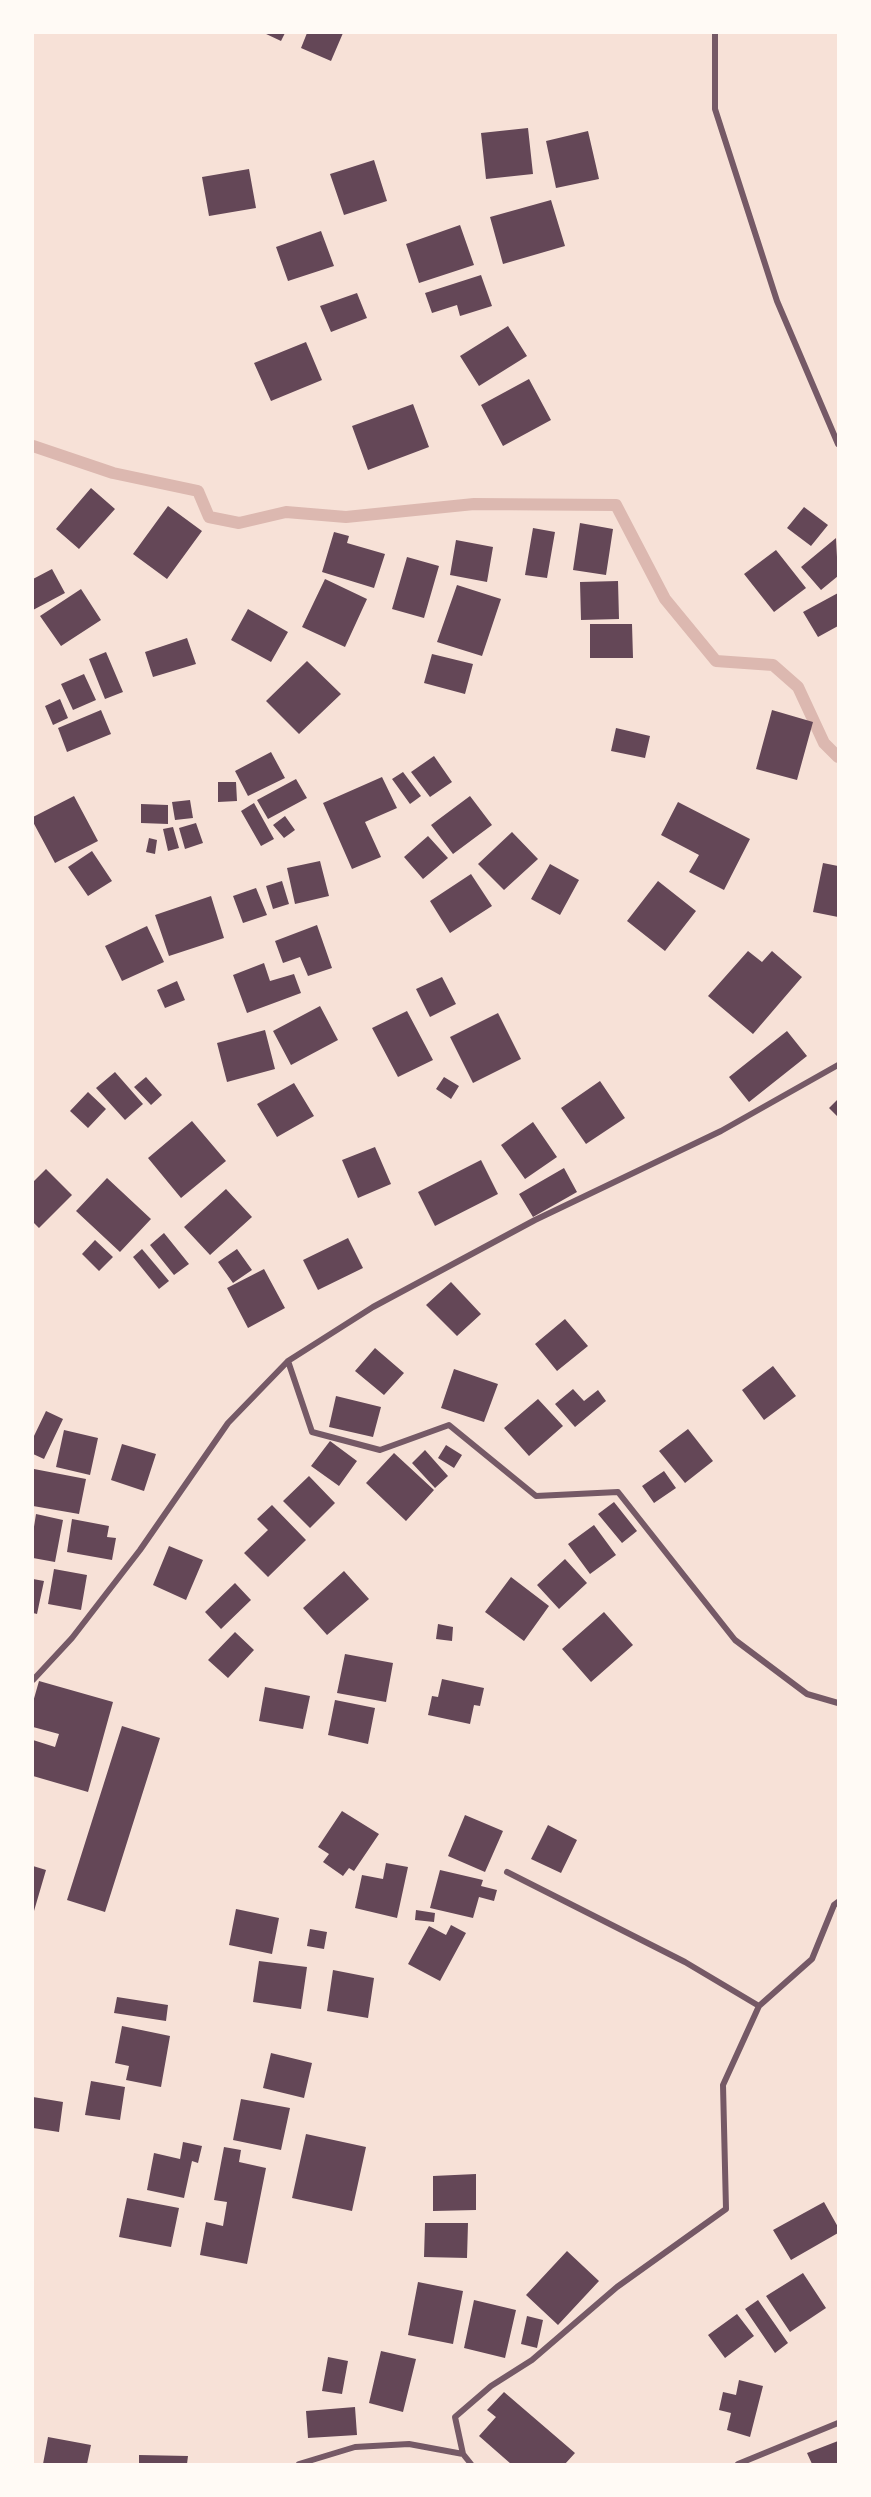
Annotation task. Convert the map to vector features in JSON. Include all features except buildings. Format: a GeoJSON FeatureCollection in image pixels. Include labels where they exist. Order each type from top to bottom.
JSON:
{"type":"FeatureCollection","features":[{"type":"Feature","properties":{"kind":"street"},"geometry":{"type":"LineString","coordinates":[[715,33],[715,109],[777,301],[838,444]]}},
{"type":"Feature","properties":{"kind":"street"},"geometry":{"type":"LineString","coordinates":[[33,1680],[72,1638],[140,1550],[228,1423],[288,1361],[374,1307],[525,1225],[721,1131],[838,1065]]}},
{"type":"Feature","properties":{"kind":"street"},"geometry":{"type":"LineString","coordinates":[[288,1361],[312,1432],[380,1450],[449,1425],[536,1496],[618,1492],[735,1640],[807,1694],[838,1704]]}},
{"type":"Feature","properties":{"kind":"street"},"geometry":{"type":"LineString","coordinates":[[507,1872],[685,1962],[759,2006]]}},
{"type":"Feature","properties":{"kind":"street"},"geometry":{"type":"LineString","coordinates":[[471,2464],[463,2454],[455,2417],[491,2386],[532,2360],[617,2287],[726,2209],[723,2085],[759,2006],[812,1959],[834,1905],[838,1902]]}},
{"type":"Feature","properties":{"kind":"street"},"geometry":{"type":"LineString","coordinates":[[738,2464],[838,2423]]}},
{"type":"Feature","properties":{"kind":"street"},"geometry":{"type":"LineString","coordinates":[[299,2464],[355,2447],[409,2444],[463,2454]]}},
{"type":"Feature","properties":{"kind":"waterway"},"geometry":{"type":"LineString","coordinates":[[33,446],[113,473],[198,491],[209,517],[239,523],[286,512],[346,517],[474,504],[616,505],[665,599],[716,661],[773,665],[798,687],[824,743],[838,757]]}}]}
